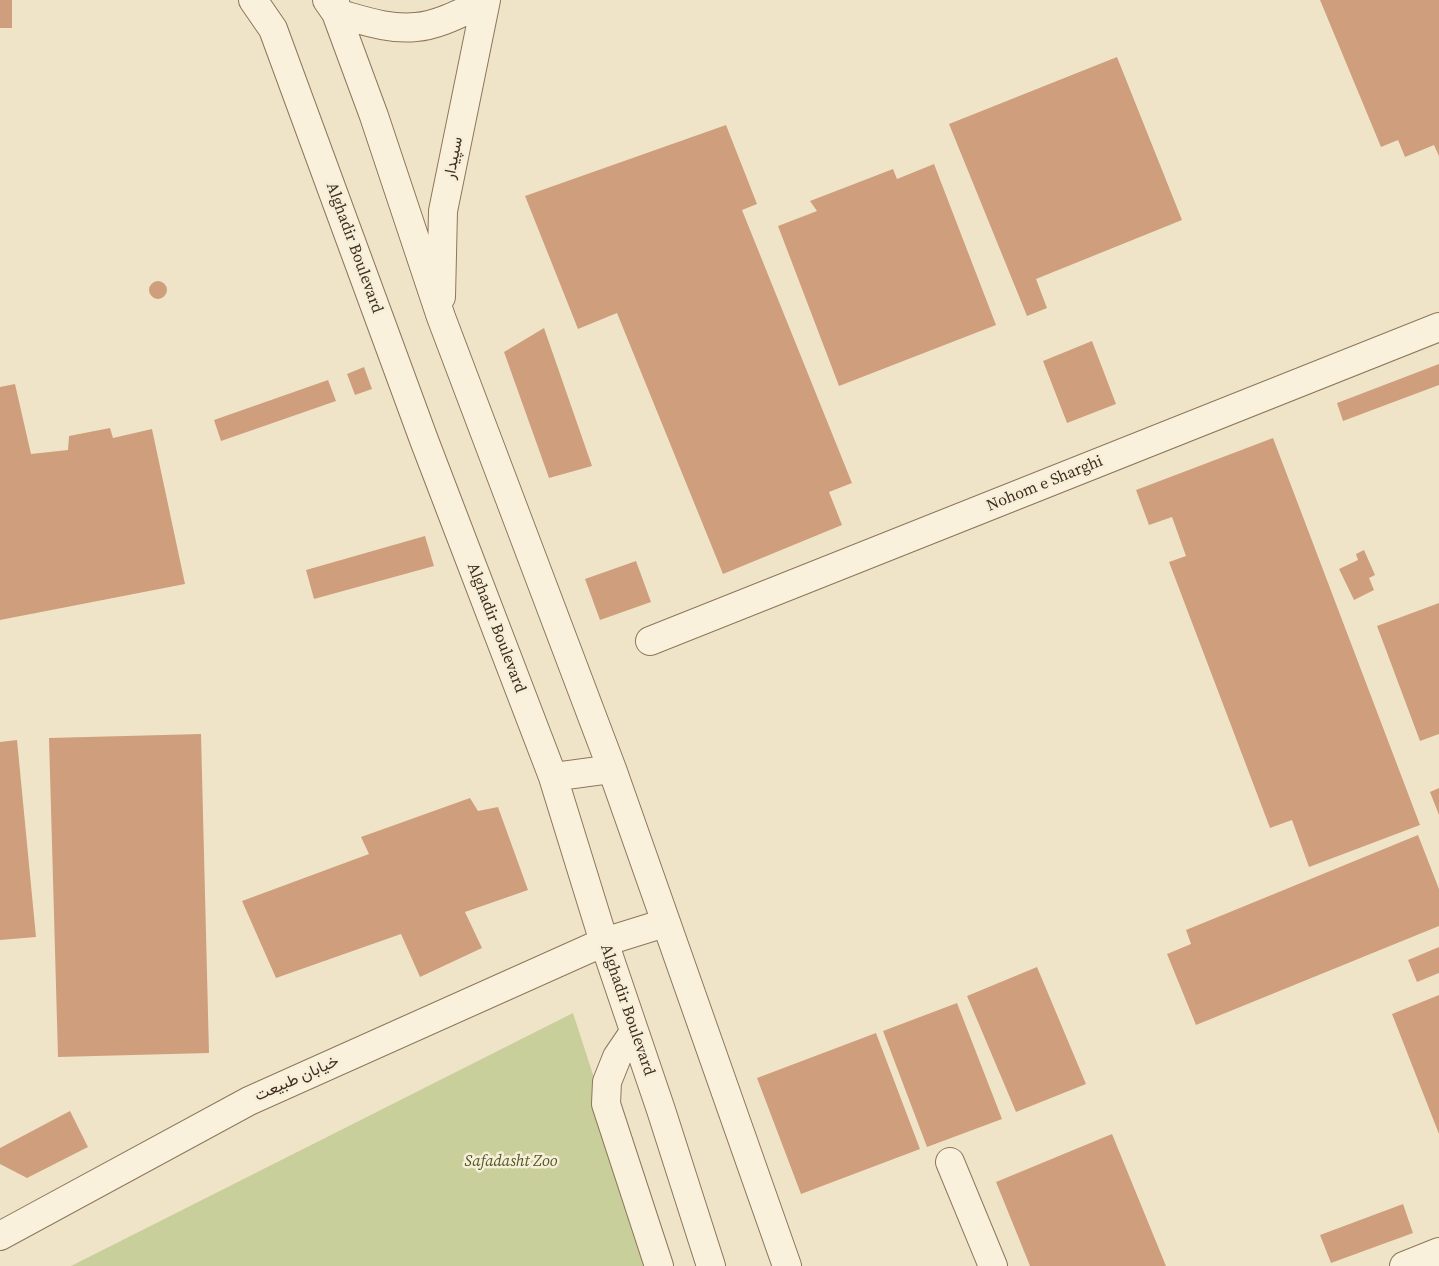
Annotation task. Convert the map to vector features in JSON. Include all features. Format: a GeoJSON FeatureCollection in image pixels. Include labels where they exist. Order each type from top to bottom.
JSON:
{"type":"FeatureCollection","features":[{"type":"Feature","properties":{"kind":"street","name":"Alghadir Boulevard"},"geometry":{"type":"LineString","coordinates":[[253,0],[273,29],[424,440],[553,777],[604,942],[711,1266]]}},
{"type":"Feature","properties":{"kind":"street"},"geometry":{"type":"LineString","coordinates":[[333,4],[386,26],[416,27],[439,22],[485,0]]}},
{"type":"Feature","properties":{"kind":"street","name":"سپیدار"},"geometry":{"type":"LineString","coordinates":[[441,317],[443,211],[485,0]]}},
{"type":"Feature","properties":{"kind":"street"},"geometry":{"type":"LineString","coordinates":[[333,4],[374,116],[441,317],[612,768],[787,1266]]}},
{"type":"Feature","properties":{"kind":"street","name":"Nohom e Sharghi"},"geometry":{"type":"LineString","coordinates":[[650,641],[1439,327]]}},
{"type":"Feature","properties":{"kind":"street"},"geometry":{"type":"LineString","coordinates":[[553,777],[612,768]]}},
{"type":"Feature","properties":{"kind":"street","name":"خیابان طبیعت"},"geometry":{"type":"LineString","coordinates":[[0,1236],[249,1101],[604,942],[665,923]]}},
{"type":"Feature","properties":{"kind":"street"},"geometry":{"type":"LineString","coordinates":[[634,1032],[617,1057],[607,1082],[606,1104],[659,1266]]}},
{"type":"Feature","properties":{"kind":"street"},"geometry":{"type":"LineString","coordinates":[[950,1162],[992,1266]]}},
{"type":"Feature","properties":{"kind":"street"},"geometry":{"type":"LineString","coordinates":[[1404,1266],[1439,1252]]}},
{"type":"Feature","properties":{"kind":"green space","name":"Safadasht Zoo"},"geometry":{"type":"Polygon","coordinates":[[[573,1013],[655,1266],[71,1266],[573,1013]]]}},
{"type":"Feature","properties":{"kind":"building"},"geometry":{"type":"Polygon","coordinates":[[[0,0],[12,0],[12,28],[0,28],[0,0]]]}},
{"type":"Feature","properties":{"kind":"building"},"geometry":{"type":"Polygon","coordinates":[[[1320,0],[1439,0],[1439,156],[1434,145],[1405,157],[1398,140],[1381,147],[1320,0]]]}},
{"type":"Feature","properties":{"kind":"building"},"geometry":{"type":"Polygon","coordinates":[[[1117,57],[1182,220],[1036,279],[1047,308],[1027,316],[949,124],[1117,57]]]}},
{"type":"Feature","properties":{"kind":"building"},"geometry":{"type":"Polygon","coordinates":[[[726,125],[757,204],[742,210],[852,483],[829,492],[842,525],[723,574],[617,313],[578,329],[525,196],[726,125]]]}},
{"type":"Feature","properties":{"kind":"building"},"geometry":{"type":"Polygon","coordinates":[[[934,164],[996,325],[839,386],[778,226],[817,211],[810,201],[893,169],[897,179],[934,164]]]}},
{"type":"Feature","properties":{"kind":"building"},"geometry":{"type":"Polygon","coordinates":[[[158,281],[164,284],[167,290],[164,296],[158,299],[152,296],[149,290],[152,284],[158,281]]]}},
{"type":"Feature","properties":{"kind":"building"},"geometry":{"type":"Polygon","coordinates":[[[544,328],[592,466],[549,478],[504,352],[544,328]]]}},
{"type":"Feature","properties":{"kind":"building"},"geometry":{"type":"Polygon","coordinates":[[[1092,341],[1116,404],[1067,423],[1043,361],[1092,341]]]}},
{"type":"Feature","properties":{"kind":"building"},"geometry":{"type":"Polygon","coordinates":[[[1439,364],[1439,385],[1343,421],[1337,403],[1439,364]]]}},
{"type":"Feature","properties":{"kind":"building"},"geometry":{"type":"Polygon","coordinates":[[[364,367],[372,389],[355,395],[347,374],[364,367]]]}},
{"type":"Feature","properties":{"kind":"building"},"geometry":{"type":"Polygon","coordinates":[[[328,380],[336,401],[221,441],[214,420],[328,380]]]}},
{"type":"Feature","properties":{"kind":"building"},"geometry":{"type":"Polygon","coordinates":[[[15,384],[31,454],[68,450],[69,436],[110,428],[113,438],[152,429],[185,584],[0,620],[0,387],[15,384]]]}},
{"type":"Feature","properties":{"kind":"building"},"geometry":{"type":"Polygon","coordinates":[[[1273,438],[1420,825],[1309,867],[1292,820],[1270,828],[1169,562],[1186,556],[1172,517],[1149,525],[1136,490],[1273,438]]]}},
{"type":"Feature","properties":{"kind":"building"},"geometry":{"type":"Polygon","coordinates":[[[425,536],[434,566],[314,599],[306,570],[425,536]]]}},
{"type":"Feature","properties":{"kind":"building"},"geometry":{"type":"Polygon","coordinates":[[[1364,550],[1375,575],[1369,578],[1374,590],[1354,600],[1339,569],[1358,560],[1356,554],[1364,550]]]}},
{"type":"Feature","properties":{"kind":"building"},"geometry":{"type":"Polygon","coordinates":[[[636,561],[651,602],[600,620],[585,579],[636,561]]]}},
{"type":"Feature","properties":{"kind":"building"},"geometry":{"type":"Polygon","coordinates":[[[1439,603],[1439,734],[1420,741],[1377,626],[1439,603]]]}},
{"type":"Feature","properties":{"kind":"building"},"geometry":{"type":"Polygon","coordinates":[[[201,734],[209,1053],[58,1057],[49,738],[201,734]]]}},
{"type":"Feature","properties":{"kind":"building"},"geometry":{"type":"Polygon","coordinates":[[[17,740],[36,937],[0,940],[0,742],[17,740]]]}},
{"type":"Feature","properties":{"kind":"building"},"geometry":{"type":"Polygon","coordinates":[[[1439,788],[1439,815],[1430,792],[1439,788]]]}},
{"type":"Feature","properties":{"kind":"building"},"geometry":{"type":"Polygon","coordinates":[[[470,798],[478,811],[498,807],[528,890],[465,912],[482,948],[420,977],[401,934],[276,978],[242,901],[369,854],[361,837],[470,798]]]}},
{"type":"Feature","properties":{"kind":"building"},"geometry":{"type":"Polygon","coordinates":[[[1418,835],[1439,889],[1439,926],[1196,1025],[1167,954],[1191,944],[1186,930],[1418,835]]]}},
{"type":"Feature","properties":{"kind":"building"},"geometry":{"type":"Polygon","coordinates":[[[1439,947],[1439,973],[1417,982],[1408,960],[1439,947]]]}},
{"type":"Feature","properties":{"kind":"building"},"geometry":{"type":"Polygon","coordinates":[[[1037,967],[1086,1084],[1016,1112],[967,996],[1037,967]]]}},
{"type":"Feature","properties":{"kind":"building"},"geometry":{"type":"Polygon","coordinates":[[[1439,995],[1439,1134],[1392,1014],[1439,995]]]}},
{"type":"Feature","properties":{"kind":"building"},"geometry":{"type":"Polygon","coordinates":[[[957,1003],[1002,1119],[927,1147],[883,1031],[957,1003]]]}},
{"type":"Feature","properties":{"kind":"building"},"geometry":{"type":"Polygon","coordinates":[[[876,1033],[920,1149],[801,1194],[757,1078],[876,1033]]]}},
{"type":"Feature","properties":{"kind":"building"},"geometry":{"type":"Polygon","coordinates":[[[70,1111],[88,1147],[27,1178],[0,1164],[0,1148],[70,1111]]]}},
{"type":"Feature","properties":{"kind":"building"},"geometry":{"type":"Polygon","coordinates":[[[1112,1134],[1166,1266],[1030,1266],[996,1182],[1112,1134]]]}},
{"type":"Feature","properties":{"kind":"building"},"geometry":{"type":"Polygon","coordinates":[[[1403,1204],[1413,1233],[1331,1263],[1320,1235],[1403,1204]]]}}]}
